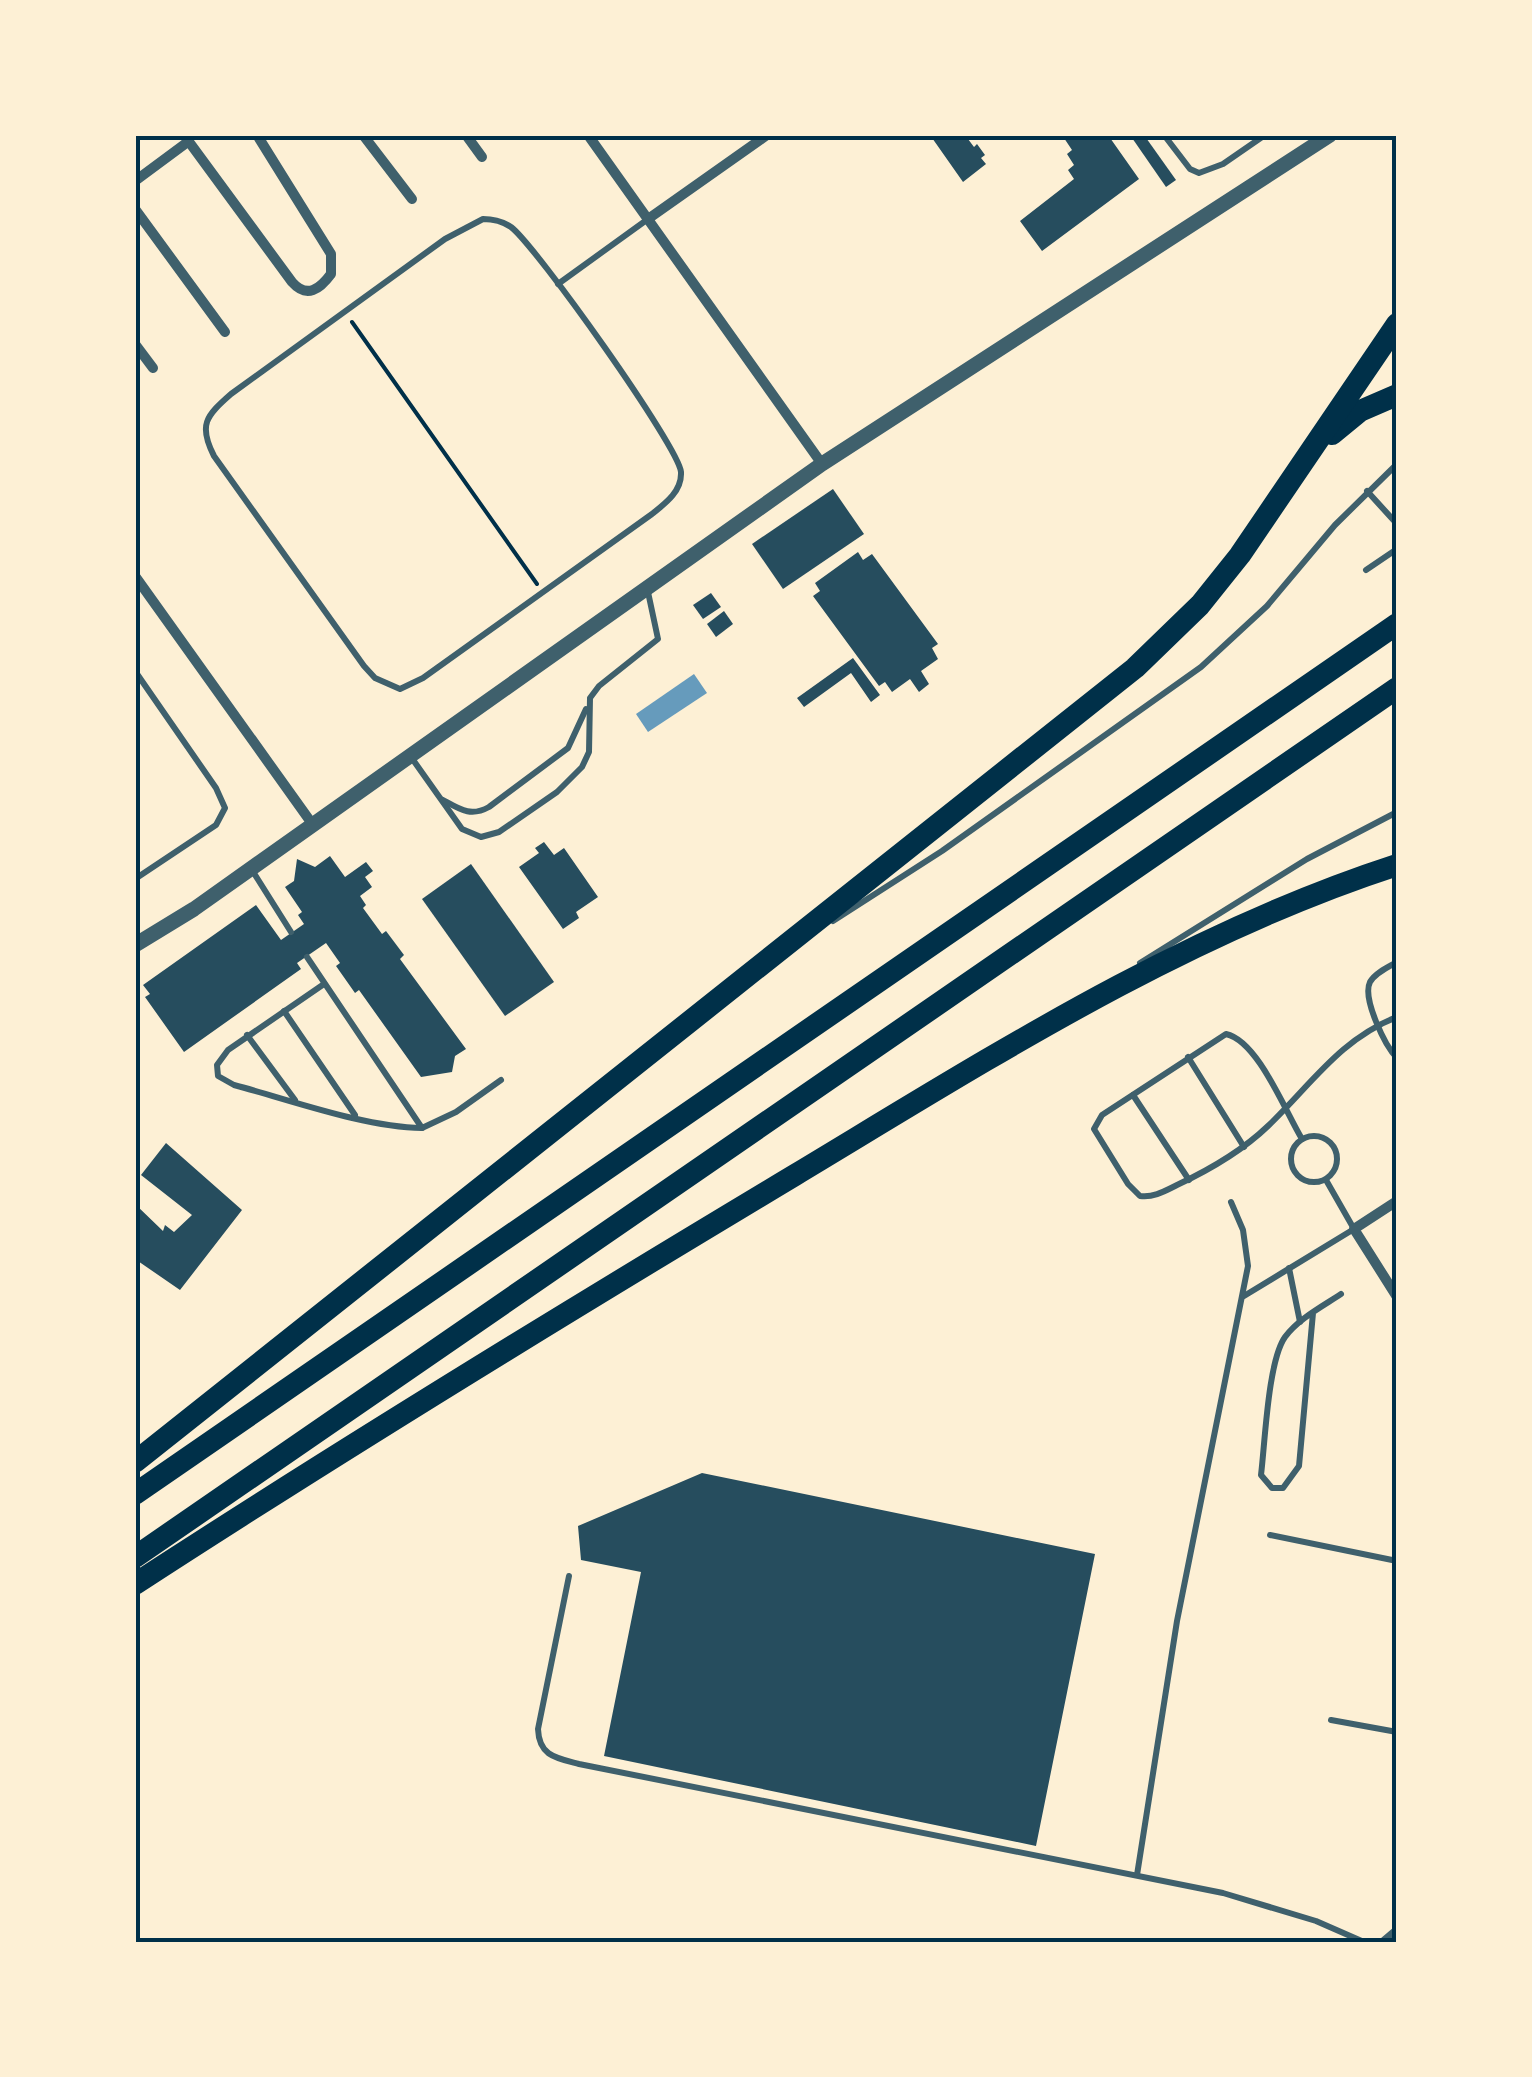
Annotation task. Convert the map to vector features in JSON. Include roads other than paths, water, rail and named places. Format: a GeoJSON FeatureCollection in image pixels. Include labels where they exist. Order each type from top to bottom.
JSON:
{"type":"FeatureCollection","features":[{"type":"Feature","properties":{"kind":"highway"},"geometry":{"type":"LineString","coordinates":[[135,1462],[1135,668],[1200,605],[1240,554],[1397,324]]}},
{"type":"Feature","properties":{"kind":"highway"},"geometry":{"type":"LineString","coordinates":[[1301,465],[1360,411],[1390,398]]}},
{"type":"Feature","properties":{"kind":"highway"},"geometry":{"type":"LineString","coordinates":[[135,1494],[1397,624]]}},
{"type":"Feature","properties":{"kind":"highway"},"geometry":{"type":"LineString","coordinates":[[135,1556],[1397,688]]}},
{"type":"Feature","properties":{"kind":"highway"},"geometry":{"type":"LineString","coordinates":[[135,1584],[536,1330],[1093,998],[1280,908],[1397,865]]}},
{"type":"Feature","properties":{"kind":"street"},"geometry":{"type":"LineString","coordinates":[[135,180],[187,138],[292,282],[309,292],[331,274],[331,254],[257,135]]}},
{"type":"Feature","properties":{"kind":"street"},"geometry":{"type":"LineString","coordinates":[[363,135],[412,200]]}},
{"type":"Feature","properties":{"kind":"street"},"geometry":{"type":"LineString","coordinates":[[466,135],[482,157]]}},
{"type":"Feature","properties":{"kind":"street"},"geometry":{"type":"LineString","coordinates":[[588,135],[822,464]]}},
{"type":"Feature","properties":{"kind":"street"},"geometry":{"type":"LineString","coordinates":[[648,218],[767,135]]}},
{"type":"Feature","properties":{"kind":"street"},"geometry":{"type":"LineString","coordinates":[[135,945],[251,868],[822,464],[1330,135]]}},
{"type":"Feature","properties":{"kind":"street"},"geometry":{"type":"LineString","coordinates":[[135,209],[225,332]]}},
{"type":"Feature","properties":{"kind":"street"},"geometry":{"type":"LineString","coordinates":[[135,344],[153,368]]}},
{"type":"Feature","properties":{"kind":"street"},"geometry":{"type":"LineString","coordinates":[[135,576],[313,824]]}},
{"type":"Feature","properties":{"kind":"street"},"geometry":{"type":"LineString","coordinates":[[1397,1202],[1354,1229],[1397,1297]]}},
{"type":"Feature","properties":{"kind":"street"},"geometry":{"type":"LineString","coordinates":[[1384,1942],[1397,1931]]}},
{"type":"Feature","properties":{"kind":"lane"},"geometry":{"type":"LineString","coordinates":[[1164,135],[1190,169],[1199,174],[1224,164],[1265,135]]}},
{"type":"Feature","properties":{"kind":"lane"},"geometry":{"type":"LineString","coordinates":[[558,284],[648,218]]}},
{"type":"Feature","properties":{"kind":"lane"},"geometry":{"type":"LineString","coordinates":[[483,219],[508,224],[558,284],[666,437],[681,468],[680,480],[661,507],[422,678],[400,688],[388,686],[364,666],[214,456],[204,433],[213,410],[344,310],[445,239],[483,219]]}},
{"type":"Feature","properties":{"kind":"lane"},"geometry":{"type":"LineString","coordinates":[[780,952],[889,886],[1201,668],[1268,606],[1395,464]]}},
{"type":"Feature","properties":{"kind":"lane"},"geometry":{"type":"LineString","coordinates":[[1367,491],[1397,524]]}},
{"type":"Feature","properties":{"kind":"lane"},"geometry":{"type":"LineString","coordinates":[[1366,570],[1397,549]]}},
{"type":"Feature","properties":{"kind":"lane"},"geometry":{"type":"LineString","coordinates":[[440,798],[465,812],[477,813],[568,748],[599,686],[658,639],[646,586]]}},
{"type":"Feature","properties":{"kind":"lane"},"geometry":{"type":"LineString","coordinates":[[135,671],[216,788],[225,808],[216,825],[135,879]]}},
{"type":"Feature","properties":{"kind":"lane"},"geometry":{"type":"LineString","coordinates":[[410,755],[462,828],[482,837],[499,832],[557,792],[582,767],[588,752],[590,698]]}},
{"type":"Feature","properties":{"kind":"lane"},"geometry":{"type":"LineString","coordinates":[[1093,998],[1152,955],[1307,859],[1397,812]]}},
{"type":"Feature","properties":{"kind":"lane"},"geometry":{"type":"LineString","coordinates":[[251,868],[292,932]]}},
{"type":"Feature","properties":{"kind":"lane"},"geometry":{"type":"LineString","coordinates":[[306,956],[422,1128]]}},
{"type":"Feature","properties":{"kind":"lane"},"geometry":{"type":"LineString","coordinates":[[1397,962],[1374,977],[1368,988],[1378,1024],[1397,1058]]}},
{"type":"Feature","properties":{"kind":"lane"},"geometry":{"type":"LineString","coordinates":[[324,984],[247,1035],[220,1059],[216,1065],[218,1076],[234,1086],[404,1128],[422,1128],[456,1112],[501,1080]]}},
{"type":"Feature","properties":{"kind":"lane"},"geometry":{"type":"LineString","coordinates":[[284,1010],[355,1116]]}},
{"type":"Feature","properties":{"kind":"lane"},"geometry":{"type":"LineString","coordinates":[[1302,1138],[1284,1109],[1252,1051],[1234,1036],[1220,1036],[1096,1122],[1097,1137],[1115,1165],[1128,1184],[1145,1198],[1188,1180],[1244,1147],[1284,1109],[1331,1058],[1378,1024],[1397,1017]]}},
{"type":"Feature","properties":{"kind":"lane"},"geometry":{"type":"LineString","coordinates":[[247,1035],[296,1101]]}},
{"type":"Feature","properties":{"kind":"lane"},"geometry":{"type":"LineString","coordinates":[[1188,1057],[1244,1147]]}},
{"type":"Feature","properties":{"kind":"lane"},"geometry":{"type":"LineString","coordinates":[[1133,1094],[1188,1180]]}},
{"type":"Feature","properties":{"kind":"lane"},"geometry":{"type":"LineString","coordinates":[[1318,1136],[1332,1144],[1338,1159],[1326,1180],[1302,1180],[1292,1167],[1291,1151],[1302,1138],[1318,1136]]}},
{"type":"Feature","properties":{"kind":"lane"},"geometry":{"type":"LineString","coordinates":[[1243,1296],[1354,1229],[1326,1180]]}},
{"type":"Feature","properties":{"kind":"lane"},"geometry":{"type":"LineString","coordinates":[[1137,1875],[1212,1432],[1243,1296],[1247,1250],[1244,1230],[1230,1202]]}},
{"type":"Feature","properties":{"kind":"lane"},"geometry":{"type":"LineString","coordinates":[[1290,1268],[1300,1322]]}},
{"type":"Feature","properties":{"kind":"lane"},"geometry":{"type":"LineString","coordinates":[[1313,1314],[1299,1466],[1283,1488],[1272,1488],[1262,1475],[1279,1347],[1300,1322],[1341,1294]]}},
{"type":"Feature","properties":{"kind":"lane"},"geometry":{"type":"LineString","coordinates":[[1270,1535],[1397,1561]]}},
{"type":"Feature","properties":{"kind":"lane"},"geometry":{"type":"LineString","coordinates":[[569,1576],[538,1729],[539,1742],[548,1755],[1270,1905],[1364,1942]]}},
{"type":"Feature","properties":{"kind":"lane"},"geometry":{"type":"LineString","coordinates":[[1332,1720],[1397,1732]]}},
{"type":"Feature","properties":{"kind":"water"},"geometry":{"type":"Polygon","coordinates":[[[694,674],[707,693],[648,732],[636,714],[694,674]]]}}]}
